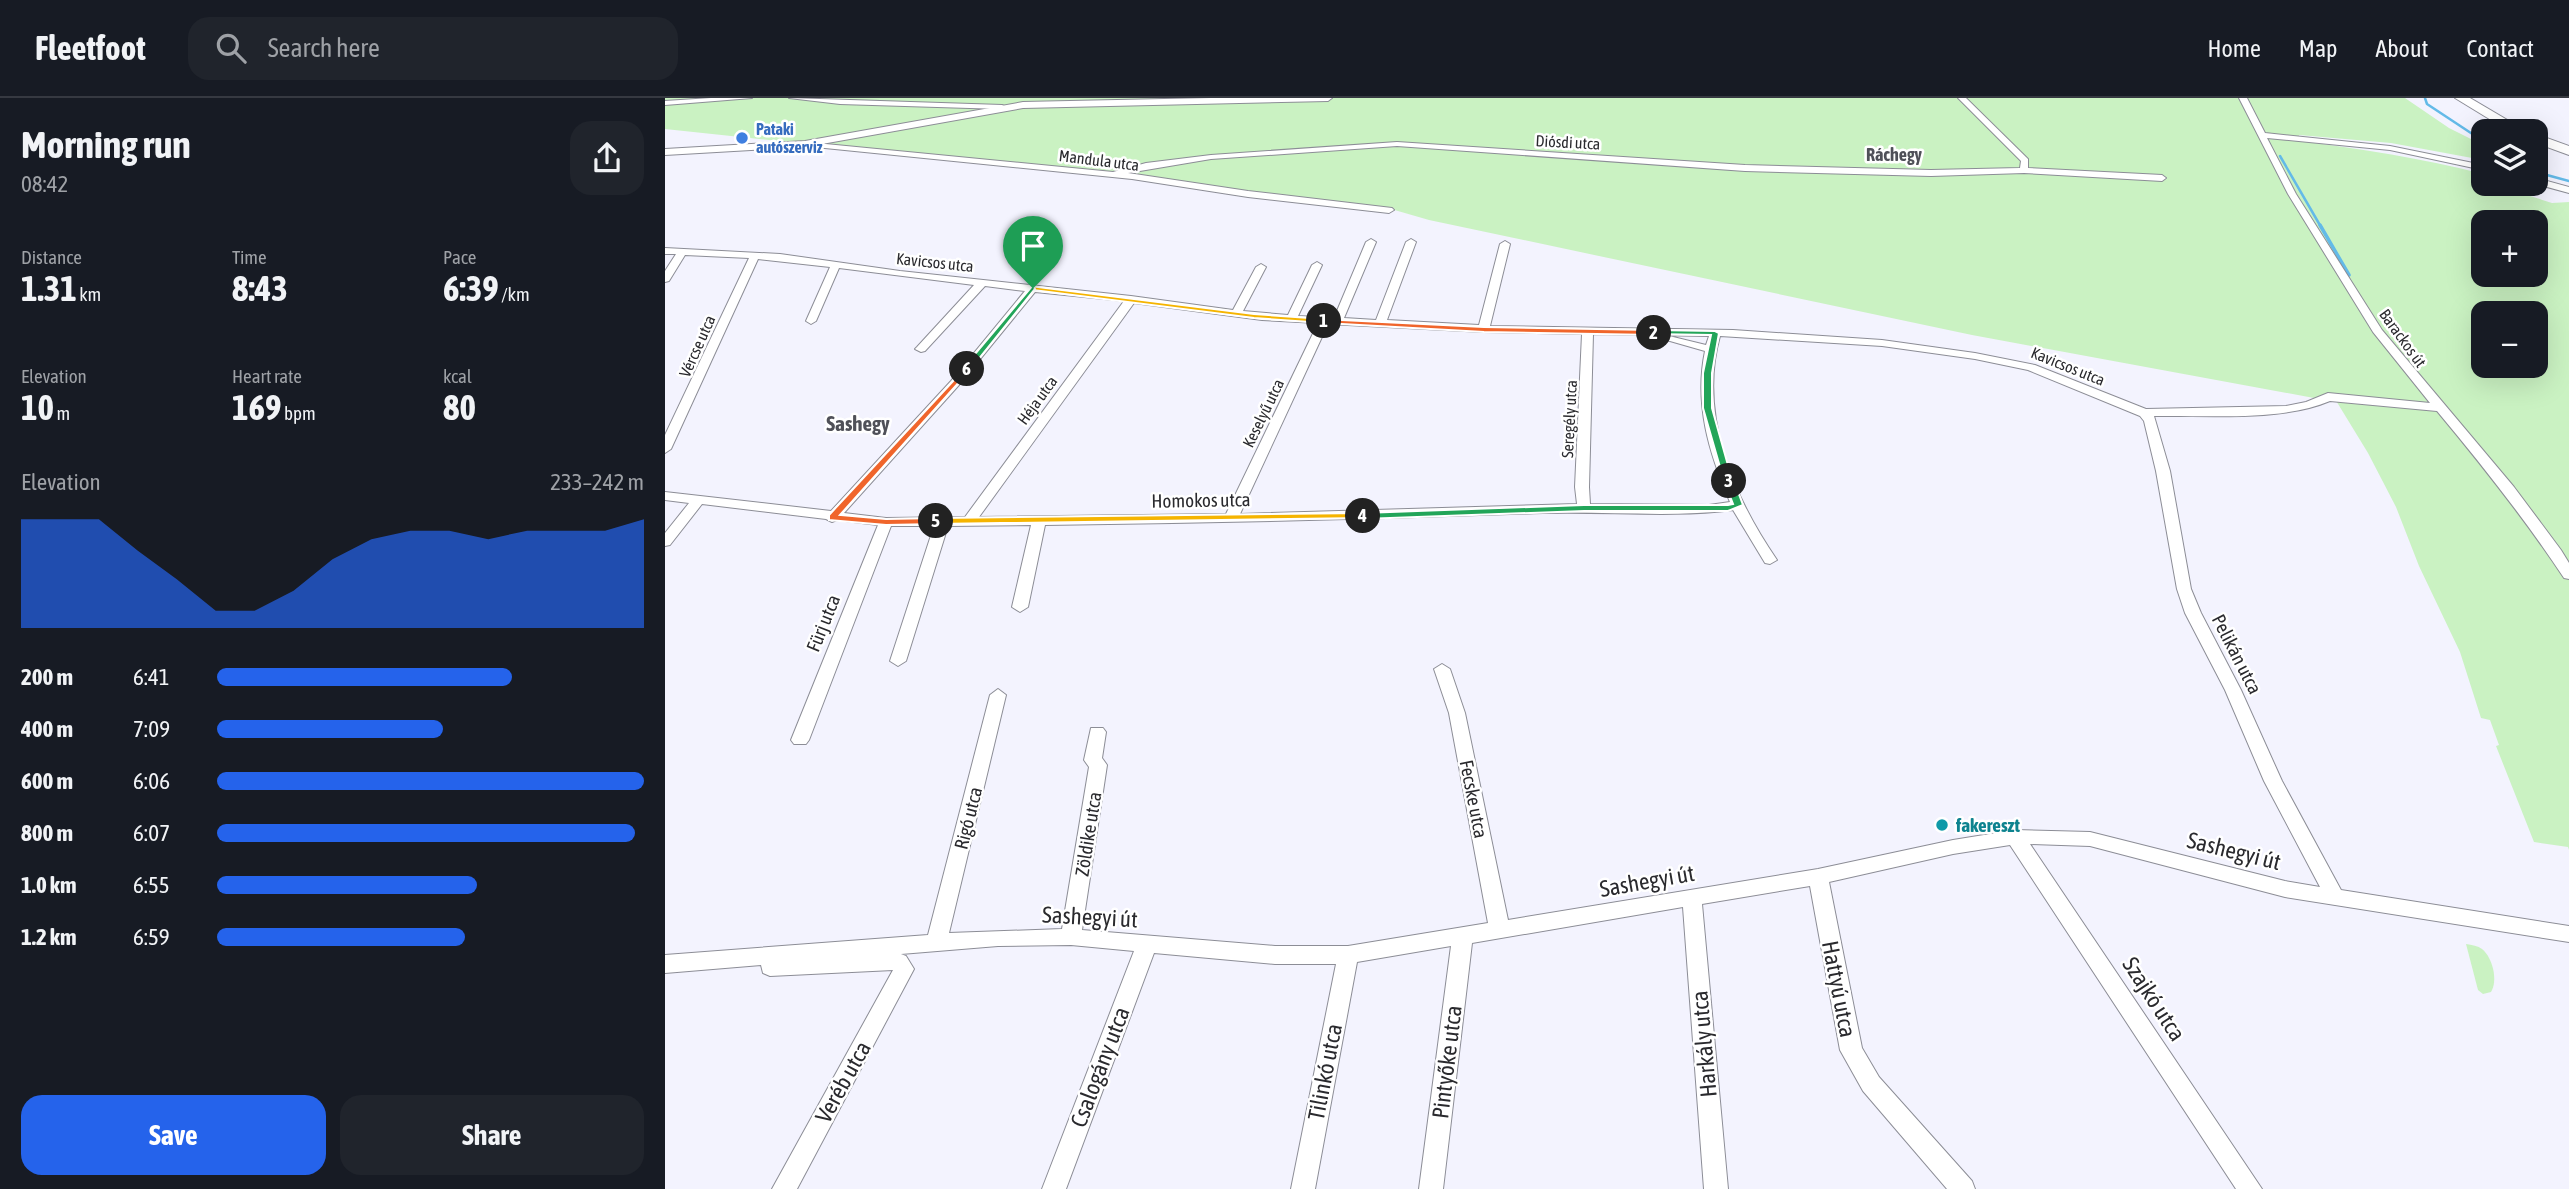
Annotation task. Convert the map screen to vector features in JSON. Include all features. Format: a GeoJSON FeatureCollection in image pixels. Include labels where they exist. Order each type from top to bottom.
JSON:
{"type":"FeatureCollection","features":[{"type":"Feature","properties":{"kind":"highway"},"geometry":{"type":"LineString","coordinates":[[2447,98],[2488,119]]}},
{"type":"Feature","properties":{"kind":"highway"},"geometry":{"type":"LineString","coordinates":[[2461,98],[2493,119]]}},
{"type":"Feature","properties":{"kind":"highway"},"geometry":{"type":"LineString","coordinates":[[2470,98],[2496,119]]}},
{"type":"Feature","properties":{"kind":"street"},"geometry":{"type":"LineString","coordinates":[[665,103],[748,98]]}},
{"type":"Feature","properties":{"kind":"street"},"geometry":{"type":"LineString","coordinates":[[793,98],[1002,107],[1328,98]]}},
{"type":"Feature","properties":{"kind":"street"},"geometry":{"type":"LineString","coordinates":[[1962,98],[2025,161],[2024,170]]}},
{"type":"Feature","properties":{"kind":"street","name":"Barackos út"},"geometry":{"type":"LineString","coordinates":[[2243,98],[2292,194],[2395,356],[2509,490],[2569,575]]}},
{"type":"Feature","properties":{"kind":"street"},"geometry":{"type":"LineString","coordinates":[[665,152],[805,144],[1002,107]]}},
{"type":"Feature","properties":{"kind":"street"},"geometry":{"type":"LineString","coordinates":[[2262,135],[2390,148],[2471,165]]}},
{"type":"Feature","properties":{"kind":"street","name":"Mandula utca"},"geometry":{"type":"LineString","coordinates":[[805,144],[1113,174],[1248,194],[1389,210]]}},
{"type":"Feature","properties":{"kind":"street","name":"Diósdi utca"},"geometry":{"type":"LineString","coordinates":[[1113,174],[1146,166],[1211,157],[1397,144],[1745,168],[1931,173],[2024,170],[2162,178]]}},
{"type":"Feature","properties":{"kind":"street"},"geometry":{"type":"LineString","coordinates":[[2548,184],[2569,190]]}},
{"type":"Feature","properties":{"kind":"street","name":"Keselyű utca"},"geometry":{"type":"LineString","coordinates":[[1231,519],[1371,242]]}},
{"type":"Feature","properties":{"kind":"street"},"geometry":{"type":"LineString","coordinates":[[1380,324],[1411,242]]}},
{"type":"Feature","properties":{"kind":"street"},"geometry":{"type":"LineString","coordinates":[[1484,330],[1505,244]]}},
{"type":"Feature","properties":{"kind":"street","name":"Kavicsos utca"},"geometry":{"type":"LineString","coordinates":[[665,251],[755,255],[1291,319],[1484,330],[1646,333],[1681,337],[1715,333],[1816,337],[1882,343],[2031,367],[2144,413],[2287,410],[2310,405],[2328,397],[2437,407]]}},
{"type":"Feature","properties":{"kind":"street"},"geometry":{"type":"LineString","coordinates":[[665,279],[682,252]]}},
{"type":"Feature","properties":{"kind":"street","name":"Vércse utca"},"geometry":{"type":"LineString","coordinates":[[665,449],[755,255]]}},
{"type":"Feature","properties":{"kind":"street"},"geometry":{"type":"LineString","coordinates":[[811,321],[836,265]]}},
{"type":"Feature","properties":{"kind":"street"},"geometry":{"type":"LineString","coordinates":[[1291,319],[1317,265]]}},
{"type":"Feature","properties":{"kind":"street"},"geometry":{"type":"LineString","coordinates":[[1236,314],[1261,267]]}},
{"type":"Feature","properties":{"kind":"street"},"geometry":{"type":"LineString","coordinates":[[921,349],[982,283]]}},
{"type":"Feature","properties":{"kind":"street"},"geometry":{"type":"LineString","coordinates":[[832,517],[955,383],[1033,288]]}},
{"type":"Feature","properties":{"kind":"street","name":"Héja utca"},"geometry":{"type":"LineString","coordinates":[[969,521],[1131,299]]}},
{"type":"Feature","properties":{"kind":"street","name":"Seregély utca"},"geometry":{"type":"LineString","coordinates":[[1584,508],[1582,487],[1588,331]]}},
{"type":"Feature","properties":{"kind":"street"},"geometry":{"type":"LineString","coordinates":[[1715,333],[1710,349],[1707,408],[1716,444],[1738,505],[1770,560]]}},
{"type":"Feature","properties":{"kind":"street","name":"Kavicsos utca"},"geometry":{"type":"LineString","coordinates":[[1681,337],[1710,349]]}},
{"type":"Feature","properties":{"kind":"street","name":"Pelikán utca"},"geometry":{"type":"LineString","coordinates":[[2144,413],[2150,420],[2163,471],[2184,589],[2193,613],[2233,690],[2285,805],[2336,899]]}},
{"type":"Feature","properties":{"kind":"street","name":"Homokos utca"},"geometry":{"type":"LineString","coordinates":[[665,496],[886,522],[1231,519],[1584,508],[1693,510],[1738,505]]}},
{"type":"Feature","properties":{"kind":"street"},"geometry":{"type":"LineString","coordinates":[[665,542],[699,499]]}},
{"type":"Feature","properties":{"kind":"street"},"geometry":{"type":"LineString","coordinates":[[898,661],[942,521]]}},
{"type":"Feature","properties":{"kind":"street","name":"Fürj utca"},"geometry":{"type":"LineString","coordinates":[[800,740],[886,522]]}},
{"type":"Feature","properties":{"kind":"street"},"geometry":{"type":"LineString","coordinates":[[1020,607],[1039,522]]}},
{"type":"Feature","properties":{"kind":"street","name":"Fecske utca"},"geometry":{"type":"LineString","coordinates":[[1442,669],[1444,683],[1452,694],[1457,713],[1500,931]]}},
{"type":"Feature","properties":{"kind":"street","name":"Rigó utca"},"geometry":{"type":"LineString","coordinates":[[937,941],[998,695]]}},
{"type":"Feature","properties":{"kind":"street","name":"Zöldike utca"},"geometry":{"type":"LineString","coordinates":[[1071,937],[1098,765],[1093,761],[1097,732]]}},
{"type":"Feature","properties":{"kind":"street","name":"Sashegyi út"},"geometry":{"type":"LineString","coordinates":[[665,964],[937,941],[1071,937],[1275,955],[1348,955],[1463,934],[1500,931],[1692,899],[1788,873],[1818,877],[1952,847],[2015,837],[2090,839],[2272,886],[2336,899],[2569,934]]}},
{"type":"Feature","properties":{"kind":"street","name":"Szajkó utca"},"geometry":{"type":"LineString","coordinates":[[2015,837],[2250,1189]]}},
{"type":"Feature","properties":{"kind":"street","name":"Hattyú utca"},"geometry":{"type":"LineString","coordinates":[[1818,877],[1851,1050],[1871,1084],[1963,1189]]}},
{"type":"Feature","properties":{"kind":"street","name":"Harkály utca"},"geometry":{"type":"LineString","coordinates":[[1692,899],[1716,1189]]}},
{"type":"Feature","properties":{"kind":"street","name":"Pintyőke utca"},"geometry":{"type":"LineString","coordinates":[[1431,1189],[1463,934]]}},
{"type":"Feature","properties":{"kind":"street","name":"Csalogány utca"},"geometry":{"type":"LineString","coordinates":[[1054,1189],[1147,945]]}},
{"type":"Feature","properties":{"kind":"street","name":"Tilinkó utca"},"geometry":{"type":"LineString","coordinates":[[1303,1189],[1348,955]]}},
{"type":"Feature","properties":{"kind":"street","name":"Sashegyi út"},"geometry":{"type":"LineString","coordinates":[[722,961],[740,968],[893,960],[903,965],[903,975]]}},
{"type":"Feature","properties":{"kind":"street","name":"Veréb utca"},"geometry":{"type":"LineString","coordinates":[[784,1189],[903,975]]}},
{"type":"Feature","properties":{"kind":"green space"},"geometry":{"type":"Polygon","coordinates":[[[665,98],[2405,98],[2449,128],[2471,139],[2471,158],[2391,143],[2299,135],[2299,141],[2391,154],[2471,171],[2471,196],[2530,196],[2552,203],[2569,202],[2569,850],[2568,847],[2534,842],[2496,746],[2499,745],[2490,720],[2481,718],[2460,652],[2419,566],[2396,507],[2368,453],[2335,399],[2314,398],[1972,335],[1429,220],[1391,209],[665,129],[665,98]]]}},
{"type":"Feature","properties":{"kind":"green space"},"geometry":{"type":"Polygon","coordinates":[[[2466,944],[2480,948],[2489,958],[2494,976],[2491,992],[2483,994],[2478,990],[2466,944]]]}},
{"type":"Feature","properties":{"kind":"waterway"},"geometry":{"type":"LineString","coordinates":[[2425,98],[2427,104],[2471,133]]}},
{"type":"Feature","properties":{"kind":"waterway"},"geometry":{"type":"LineString","coordinates":[[2280,156],[2321,227]]}},
{"type":"Feature","properties":{"kind":"waterway"},"geometry":{"type":"LineString","coordinates":[[2548,175],[2569,181]]}},
{"type":"Feature","properties":{"kind":"waterway"},"geometry":{"type":"LineString","coordinates":[[2320,225],[2349,275]]}},
{"type":"Feature","properties":{"kind":"place","name":"Pataki autószerviz"},"geometry":{"type":"Point","coordinates":[742,138]}},
{"type":"Feature","properties":{"kind":"place","name":"fakereszt"},"geometry":{"type":"Point","coordinates":[1942,825]}},
{"type":"Feature","properties":{"kind":"district","name":"Ráchegy"},"geometry":{"type":"Point","coordinates":[1894,155]}},
{"type":"Feature","properties":{"kind":"district","name":"Sashegy"},"geometry":{"type":"Point","coordinates":[858,424]}},
{"type":"Feature","properties":{"kind":"route"},"geometry":{"type":"LineString","coordinates":[[1033,288],[1254,316],[1324,321],[1484,330],[1715,333],[1710,349],[1707,408],[1716,444],[1738,505],[1693,510],[1584,508],[1386,516],[1039,522],[886,522],[832,517],[955,383],[1033,288]]}}]}
